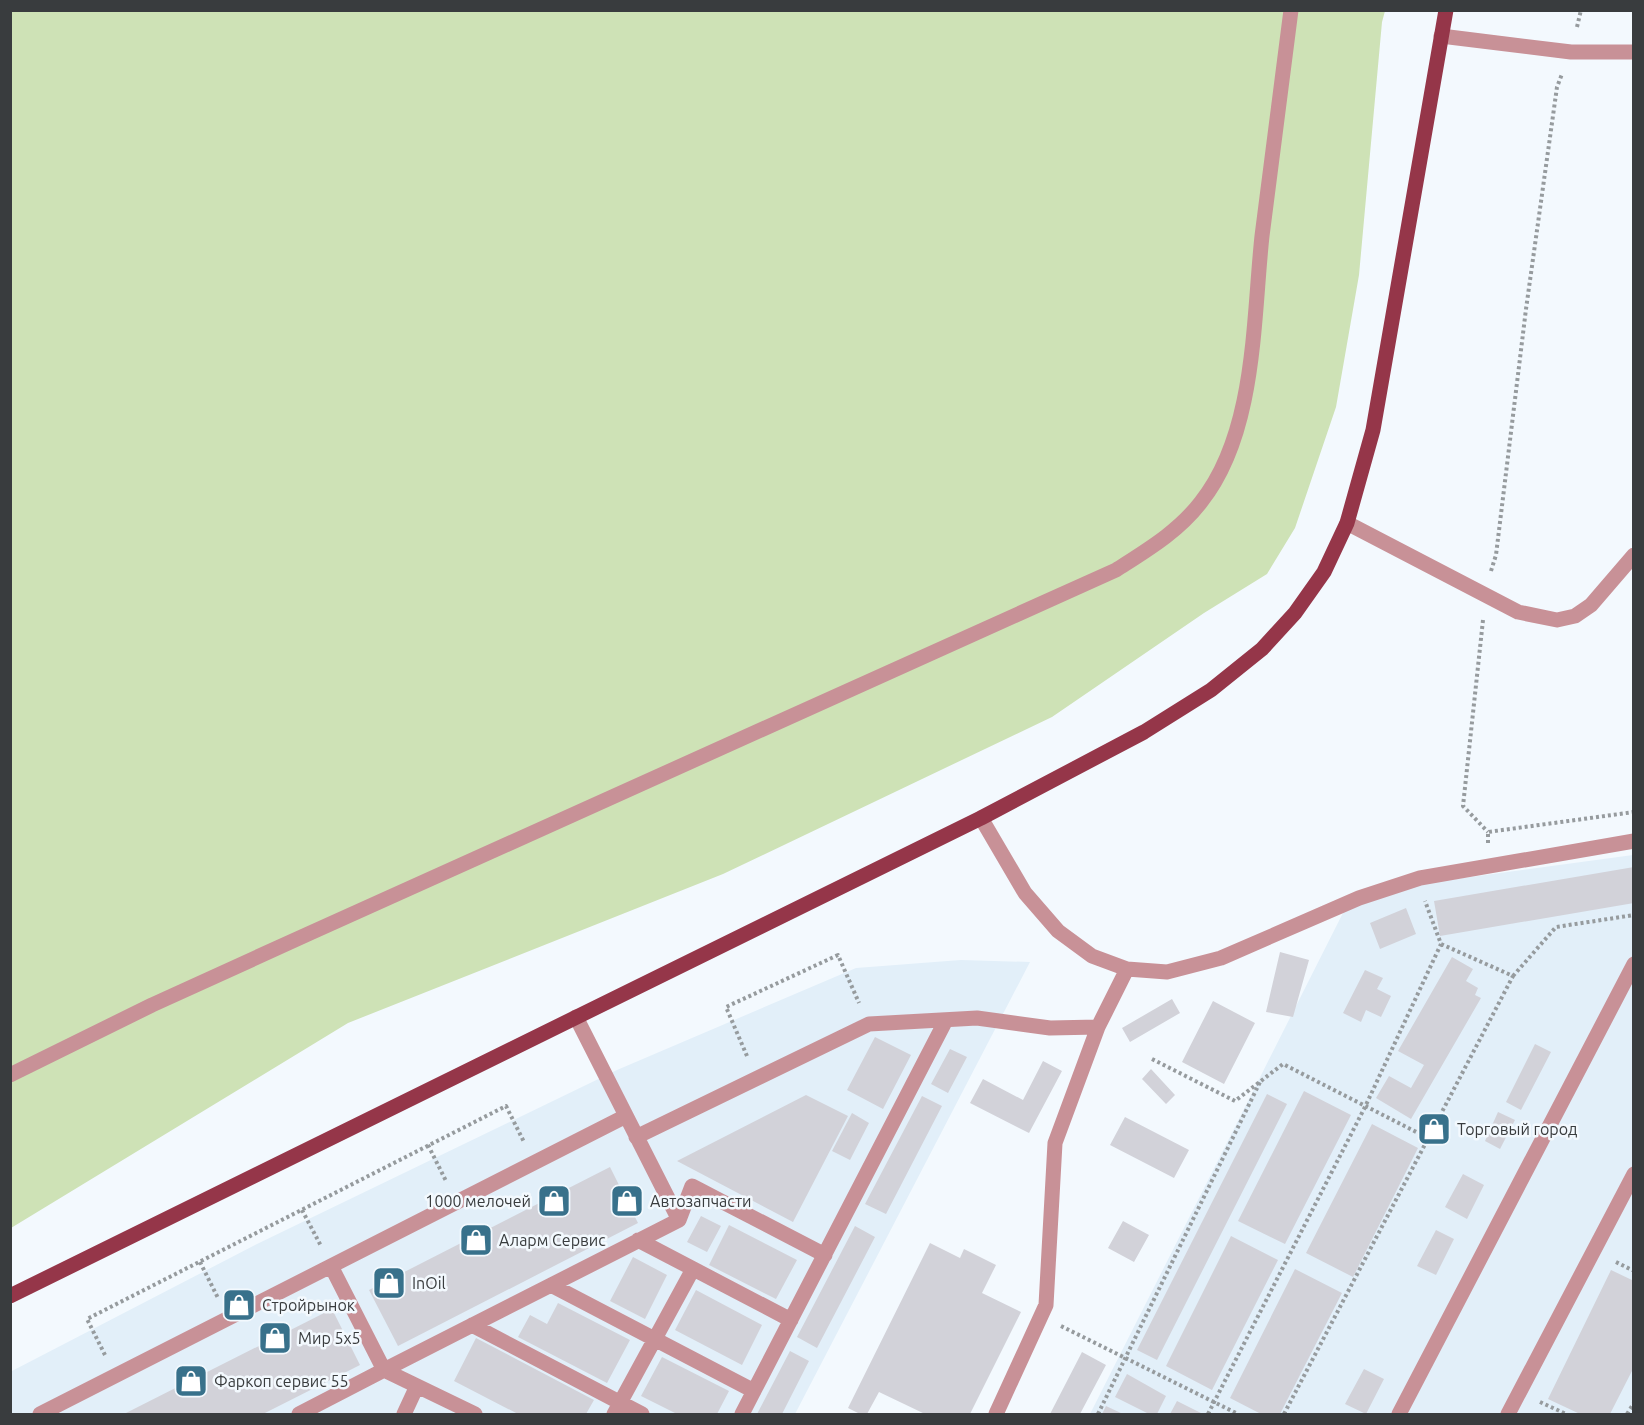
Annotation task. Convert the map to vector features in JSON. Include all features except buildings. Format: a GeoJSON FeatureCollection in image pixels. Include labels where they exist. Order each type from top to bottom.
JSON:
{"type":"FeatureCollection","features":[{"type":"Feature","properties":{"kind":"main road"},"geometry":{"type":"LineString","coordinates":[[10,1296],[981,818],[1144,732],[1211,690],[1262,650],[1295,613],[1324,572],[1347,523],[1373,430],[1446,10]]}},
{"type":"Feature","properties":{"kind":"street"},"geometry":{"type":"LineString","coordinates":[[10,1075],[152,1005],[1116,570],[1168,537],[1202,502],[1221,469],[1239,422],[1248,376],[1262,237],[1291,10]]}},
{"type":"Feature","properties":{"kind":"street"},"geometry":{"type":"LineString","coordinates":[[1441,36],[1571,52],[1634,52]]}},
{"type":"Feature","properties":{"kind":"street"},"geometry":{"type":"LineString","coordinates":[[1347,523],[1518,612],[1557,620],[1575,616],[1591,605],[1634,555]]}},
{"type":"Feature","properties":{"kind":"street"},"geometry":{"type":"LineString","coordinates":[[981,818],[1025,893],[1058,931],[1092,956],[1126,969],[1167,972],[1221,958],[1354,900],[1420,878],[1634,841]]}},
{"type":"Feature","properties":{"kind":"street"},"geometry":{"type":"LineString","coordinates":[[1399,1414],[1634,964]]}},
{"type":"Feature","properties":{"kind":"street"},"geometry":{"type":"LineString","coordinates":[[996,1414],[1046,1305],[1055,1143],[1098,1027],[1126,969]]}},
{"type":"Feature","properties":{"kind":"street"},"geometry":{"type":"LineString","coordinates":[[576,1017],[679,1220]]}},
{"type":"Feature","properties":{"kind":"street"},"geometry":{"type":"LineString","coordinates":[[636,1137],[869,1024],[977,1018],[1050,1028],[1098,1027]]}},
{"type":"Feature","properties":{"kind":"street"},"geometry":{"type":"LineString","coordinates":[[742,1414],[946,1020]]}},
{"type":"Feature","properties":{"kind":"street"},"geometry":{"type":"LineString","coordinates":[[40,1414],[626,1116]]}},
{"type":"Feature","properties":{"kind":"street"},"geometry":{"type":"LineString","coordinates":[[1508,1414],[1634,1174]]}},
{"type":"Feature","properties":{"kind":"street"},"geometry":{"type":"LineString","coordinates":[[299,1414],[679,1220],[692,1186],[825,1255]]}},
{"type":"Feature","properties":{"kind":"street"},"geometry":{"type":"LineString","coordinates":[[638,1240],[791,1320]]}},
{"type":"Feature","properties":{"kind":"street"},"geometry":{"type":"LineString","coordinates":[[331,1266],[384,1370],[475,1414]]}},
{"type":"Feature","properties":{"kind":"street"},"geometry":{"type":"LineString","coordinates":[[617,1409],[693,1269]]}},
{"type":"Feature","properties":{"kind":"street"},"geometry":{"type":"LineString","coordinates":[[551,1285],[754,1391]]}},
{"type":"Feature","properties":{"kind":"street"},"geometry":{"type":"LineString","coordinates":[[472,1325],[617,1409],[642,1414]]}},
{"type":"Feature","properties":{"kind":"street"},"geometry":{"type":"LineString","coordinates":[[404,1414],[417,1386]]}},
{"type":"Feature","properties":{"kind":"path"},"geometry":{"type":"LineString","coordinates":[[1488,865],[1488,832],[1463,806],[1485,593],[1496,555],[1526,309],[1557,87],[1571,52],[1581,10]]}},
{"type":"Feature","properties":{"kind":"path"},"geometry":{"type":"LineString","coordinates":[[1488,832],[1634,812]]}},
{"type":"Feature","properties":{"kind":"path"},"geometry":{"type":"LineString","coordinates":[[1209,1414],[1365,1107],[1441,944],[1419,884],[1420,878]]}},
{"type":"Feature","properties":{"kind":"path"},"geometry":{"type":"LineString","coordinates":[[1284,1414],[1514,976],[1556,927],[1634,915]]}},
{"type":"Feature","properties":{"kind":"path"},"geometry":{"type":"LineString","coordinates":[[1441,944],[1514,976]]}},
{"type":"Feature","properties":{"kind":"path"},"geometry":{"type":"LineString","coordinates":[[757,1079],[726,1007],[838,955],[849,979]]}},
{"type":"Feature","properties":{"kind":"path"},"geometry":{"type":"LineString","coordinates":[[1152,1059],[1235,1101],[1282,1064],[1428,1138]]}},
{"type":"Feature","properties":{"kind":"path"},"geometry":{"type":"LineString","coordinates":[[1098,1414],[1261,1080]]}},
{"type":"Feature","properties":{"kind":"path"},"geometry":{"type":"LineString","coordinates":[[97,1340],[87,1319],[506,1106],[518,1130]]}},
{"type":"Feature","properties":{"kind":"path"},"geometry":{"type":"LineString","coordinates":[[428,1145],[440,1168]]}},
{"type":"Feature","properties":{"kind":"path"},"geometry":{"type":"LineString","coordinates":[[302,1210],[313,1231]]}},
{"type":"Feature","properties":{"kind":"path"},"geometry":{"type":"LineString","coordinates":[[1607,1257],[1634,1271]]}},
{"type":"Feature","properties":{"kind":"path"},"geometry":{"type":"LineString","coordinates":[[200,1262],[210,1283]]}},
{"type":"Feature","properties":{"kind":"path"},"geometry":{"type":"LineString","coordinates":[[1041,1316],[1238,1414]]}},
{"type":"Feature","properties":{"kind":"path"},"geometry":{"type":"LineString","coordinates":[[1537,1400],[1566,1414]]}},
{"type":"Feature","properties":{"kind":"path"},"geometry":{"type":"LineString","coordinates":[[1627,1414],[1634,1403]]}},
{"type":"Feature","properties":{"kind":"shaded area","name":"Торговый город"},"geometry":{"type":"Polygon","coordinates":[[[1633,855],[1633,1414],[1090,1414],[1348,903],[1419,884],[1633,855]]]}},
{"type":"Feature","properties":{"kind":"shaded area","name":"Автозапчасти"},"geometry":{"type":"Polygon","coordinates":[[[961,960],[1030,962],[795,1414],[11,1414],[10,1372],[257,1244],[617,1070],[856,968],[961,960]]]}},
{"type":"Feature","properties":{"kind":"green space"},"geometry":{"type":"Polygon","coordinates":[[[10,11],[1385,11],[1382,22],[1359,275],[1336,407],[1295,528],[1267,574],[1204,613],[1052,717],[723,874],[348,1023],[11,1228],[10,11]]]}},
{"type":"Feature","properties":{"kind":"place","name":"Торговый город"},"geometry":{"type":"Point","coordinates":[1434,1129]}},
{"type":"Feature","properties":{"kind":"place","name":"1000 мелочей"},"geometry":{"type":"Point","coordinates":[554,1201]}},
{"type":"Feature","properties":{"kind":"place","name":"Автозапчасти"},"geometry":{"type":"Point","coordinates":[627,1201]}},
{"type":"Feature","properties":{"kind":"place","name":"Аларм Сервис"},"geometry":{"type":"Point","coordinates":[476,1240]}},
{"type":"Feature","properties":{"kind":"place","name":"InOil"},"geometry":{"type":"Point","coordinates":[389,1283]}},
{"type":"Feature","properties":{"kind":"place","name":"Стройрынок"},"geometry":{"type":"Point","coordinates":[239,1305]}},
{"type":"Feature","properties":{"kind":"place","name":"Мир 5x5"},"geometry":{"type":"Point","coordinates":[275,1338]}},
{"type":"Feature","properties":{"kind":"place","name":"Фаркоп сервис 55"},"geometry":{"type":"Point","coordinates":[191,1381]}}]}
